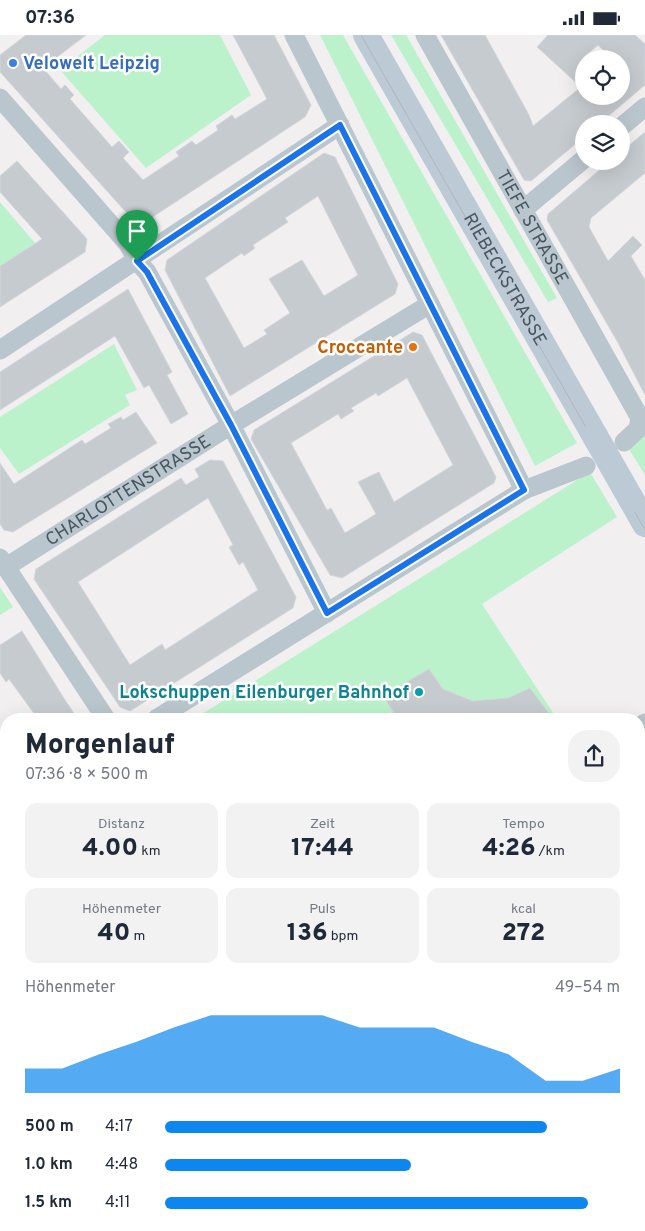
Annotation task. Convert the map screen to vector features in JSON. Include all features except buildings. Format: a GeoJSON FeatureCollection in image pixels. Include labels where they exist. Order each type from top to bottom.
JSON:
{"type":"FeatureCollection","features":[{"type":"Feature","properties":{"kind":"main road","name":"RIEBECKSTRASSE"},"geometry":{"type":"LineString","coordinates":[[366,35],[645,524]]}},
{"type":"Feature","properties":{"kind":"street"},"geometry":{"type":"LineString","coordinates":[[294,35],[524,490]]}},
{"type":"Feature","properties":{"kind":"street","name":"TIEFE STRASSE"},"geometry":{"type":"LineString","coordinates":[[425,35],[640,418],[638,429],[624,442]]}},
{"type":"Feature","properties":{"kind":"street"},"geometry":{"type":"LineString","coordinates":[[0,98],[128,244],[137,261],[147,272],[231,425],[327,613]]}},
{"type":"Feature","properties":{"kind":"street"},"geometry":{"type":"LineString","coordinates":[[630,120],[645,107]]}},
{"type":"Feature","properties":{"kind":"street"},"geometry":{"type":"LineString","coordinates":[[0,350],[340,125]]}},
{"type":"Feature","properties":{"kind":"street"},"geometry":{"type":"LineString","coordinates":[[523,209],[575,166]]}},
{"type":"Feature","properties":{"kind":"street","name":"CHARLOTTENSTRASSE"},"geometry":{"type":"LineString","coordinates":[[3,563],[430,304]]}},
{"type":"Feature","properties":{"kind":"street"},"geometry":{"type":"LineString","coordinates":[[166,713],[524,490],[586,466]]}},
{"type":"Feature","properties":{"kind":"street"},"geometry":{"type":"LineString","coordinates":[[3,563],[102,713]]}},
{"type":"Feature","properties":{"kind":"green space"},"geometry":{"type":"Polygon","coordinates":[[[105,35],[220,35],[251,95],[146,168],[60,70],[105,35]]]}},
{"type":"Feature","properties":{"kind":"green space"},"geometry":{"type":"Polygon","coordinates":[[[320,35],[343,35],[577,443],[535,466],[320,35]]]}},
{"type":"Feature","properties":{"kind":"green space"},"geometry":{"type":"Polygon","coordinates":[[[391,35],[406,35],[557,298],[548,302],[391,35]]]}},
{"type":"Feature","properties":{"kind":"green space"},"geometry":{"type":"Polygon","coordinates":[[[0,202],[35,243],[0,266],[0,202]]]}},
{"type":"Feature","properties":{"kind":"green space"},"geometry":{"type":"Polygon","coordinates":[[[114,344],[137,390],[125,395],[130,405],[19,474],[0,448],[0,417],[114,344]]]}},
{"type":"Feature","properties":{"kind":"green space"},"geometry":{"type":"Polygon","coordinates":[[[645,435],[645,475],[627,446],[645,435]]]}},
{"type":"Feature","properties":{"kind":"green space"},"geometry":{"type":"Polygon","coordinates":[[[590,472],[617,517],[482,604],[553,713],[204,713],[590,472]]]}},
{"type":"Feature","properties":{"kind":"green space"},"geometry":{"type":"Polygon","coordinates":[[[0,587],[13,607],[0,615],[0,587]]]}},
{"type":"Feature","properties":{"kind":"tram line"},"geometry":{"type":"LineString","coordinates":[[361,35],[645,530]]}},
{"type":"Feature","properties":{"kind":"place","name":"Velowelt Leipzig"},"geometry":{"type":"Point","coordinates":[13,63]}},
{"type":"Feature","properties":{"kind":"place","name":"Croccante"},"geometry":{"type":"Point","coordinates":[413,347]}},
{"type":"Feature","properties":{"kind":"place","name":"Lokschuppen Eilenburger Bahnhof"},"geometry":{"type":"Point","coordinates":[419,692]}},
{"type":"Feature","properties":{"kind":"route"},"geometry":{"type":"LineString","coordinates":[[340,125],[524,490],[327,613],[231,425],[147,272],[137,261],[340,125]]}}]}
